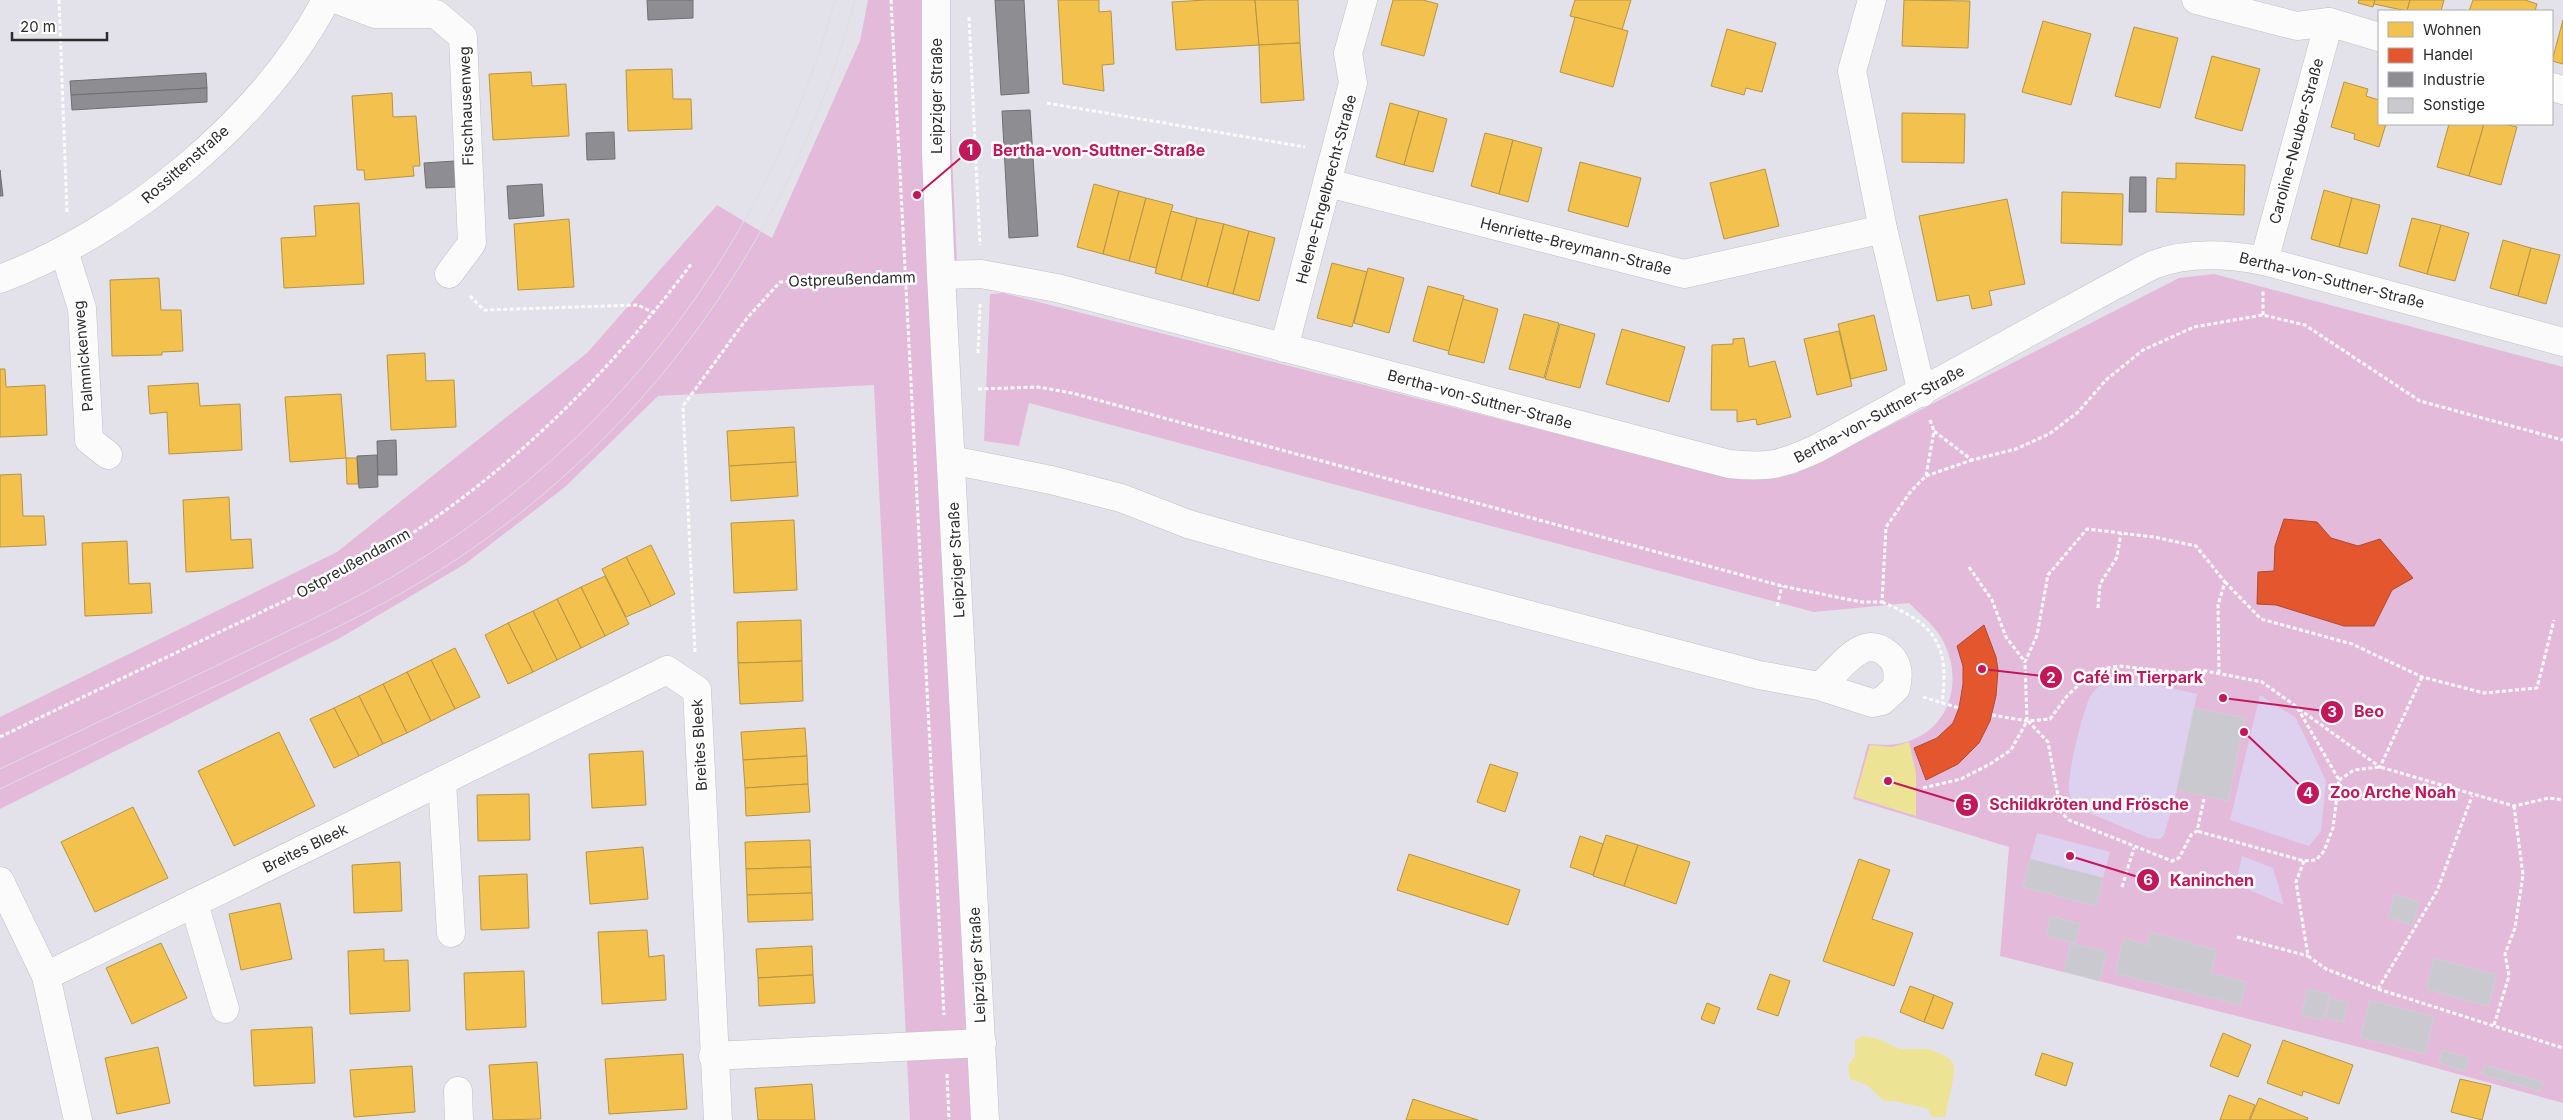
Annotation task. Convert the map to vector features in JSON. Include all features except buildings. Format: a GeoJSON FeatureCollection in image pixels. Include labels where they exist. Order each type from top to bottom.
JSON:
{"type":"FeatureCollection","features":[{"type":"Feature","properties":{"kind":"street","name":"Rossittenstraße"},"geometry":{"type":"LineString","coordinates":[[0,279],[64,251],[150,197],[188,165],[242,112],[288,62],[308,35],[326,0]]}},
{"type":"Feature","properties":{"kind":"street","name":"Fischhausenweg"},"geometry":{"type":"LineString","coordinates":[[338,0],[375,14],[436,14],[463,38],[472,242],[449,274]]}},
{"type":"Feature","properties":{"kind":"street","name":"Leipziger Straße"},"geometry":{"type":"LineString","coordinates":[[936,0],[936,154],[985,1120]]}},
{"type":"Feature","properties":{"kind":"street","name":"Helene-Engelbrecht-Straße"},"geometry":{"type":"LineString","coordinates":[[1284,348],[1354,83],[1348,53],[1362,0]]}},
{"type":"Feature","properties":{"kind":"street"},"geometry":{"type":"LineString","coordinates":[[1872,0],[1852,71],[1884,229],[1922,393]]}},
{"type":"Feature","properties":{"kind":"street"},"geometry":{"type":"LineString","coordinates":[[2196,0],[2297,26],[2329,22],[2378,37]]}},
{"type":"Feature","properties":{"kind":"street","name":"Caroline-Neuber-Straße"},"geometry":{"type":"LineString","coordinates":[[2264,260],[2329,22]]}},
{"type":"Feature","properties":{"kind":"street","name":"Henriette-Breymann-Straße"},"geometry":{"type":"LineString","coordinates":[[1328,183],[1684,274],[1884,229]]}},
{"type":"Feature","properties":{"kind":"street","name":"Palmnickenweg"},"geometry":{"type":"LineString","coordinates":[[64,251],[82,308],[89,440],[108,455]]}},
{"type":"Feature","properties":{"kind":"street","name":"Bertha-von-Suttner-Straße"},"geometry":{"type":"LineString","coordinates":[[942,274],[981,274],[1057,288],[1729,464],[1760,467],[1786,463],[1809,453],[1922,393],[2049,320],[2153,266],[2175,258],[2231,255],[2264,260],[2563,342]]}},
{"type":"Feature","properties":{"kind":"street"},"geometry":{"type":"LineString","coordinates":[[951,460],[1051,480],[1121,498],[1188,524],[1262,545],[1759,675],[1819,686],[1872,703],[1882,701],[1896,688],[1897,668],[1893,658],[1884,651],[1875,647],[1865,648],[1854,652],[1831,678],[1819,686]]}},
{"type":"Feature","properties":{"kind":"street","name":"Breites Bleek"},"geometry":{"type":"LineString","coordinates":[[46,976],[667,670],[696,690],[713,1056],[718,1120]]}},
{"type":"Feature","properties":{"kind":"street"},"geometry":{"type":"LineString","coordinates":[[442,781],[451,933]]}},
{"type":"Feature","properties":{"kind":"street"},"geometry":{"type":"LineString","coordinates":[[0,881],[46,976],[78,1120]]}},
{"type":"Feature","properties":{"kind":"street"},"geometry":{"type":"LineString","coordinates":[[194,903],[225,1009]]}},
{"type":"Feature","properties":{"kind":"street"},"geometry":{"type":"LineString","coordinates":[[713,1056],[982,1043]]}},
{"type":"Feature","properties":{"kind":"street"},"geometry":{"type":"LineString","coordinates":[[458,1091],[459,1120]]}},
{"type":"Feature","properties":{"kind":"path"},"geometry":{"type":"LineString","coordinates":[[59,0],[67,211],[64,251]]}},
{"type":"Feature","properties":{"kind":"path"},"geometry":{"type":"LineString","coordinates":[[891,0],[950,1120]]}},
{"type":"Feature","properties":{"kind":"path"},"geometry":{"type":"LineString","coordinates":[[968,10],[981,274]]}},
{"type":"Feature","properties":{"kind":"path"},"geometry":{"type":"LineString","coordinates":[[1046,103],[1335,152]]}},
{"type":"Feature","properties":{"kind":"path","name":"Ostpreußendamm"},"geometry":{"type":"LineString","coordinates":[[0,737],[343,573],[438,516],[502,466],[562,414],[654,313],[692,263]]}},
{"type":"Feature","properties":{"kind":"path"},"geometry":{"type":"LineString","coordinates":[[449,274],[484,310],[638,305],[654,313]]}},
{"type":"Feature","properties":{"kind":"path","name":"Ostpreußendamm"},"geometry":{"type":"LineString","coordinates":[[696,690],[683,406],[748,317],[780,282],[942,274]]}},
{"type":"Feature","properties":{"kind":"path"},"geometry":{"type":"LineString","coordinates":[[1926,476],[1972,460]]}},
{"type":"Feature","properties":{"kind":"path"},"geometry":{"type":"LineString","coordinates":[[1924,788],[1961,779],[1990,764],[2011,750],[2027,721],[2025,662],[2037,635],[2048,575],[2087,529],[2196,546],[2225,582],[2261,619],[2352,644],[2422,677],[2484,693],[2537,688],[2554,620]]}},
{"type":"Feature","properties":{"kind":"path"},"geometry":{"type":"LineString","coordinates":[[2098,608],[2100,584],[2117,556],[2121,533]]}},
{"type":"Feature","properties":{"kind":"path"},"geometry":{"type":"LineString","coordinates":[[1969,567],[1992,600],[2006,637],[2025,662]]}},
{"type":"Feature","properties":{"kind":"path"},"geometry":{"type":"LineString","coordinates":[[2219,673],[2218,605],[2225,582]]}},
{"type":"Feature","properties":{"kind":"path"},"geometry":{"type":"LineString","coordinates":[[1777,606],[1782,586]]}},
{"type":"Feature","properties":{"kind":"path"},"geometry":{"type":"LineString","coordinates":[[1882,602],[1909,613],[1932,633],[1940,649],[1944,664],[1942,703]]}},
{"type":"Feature","properties":{"kind":"path"},"geometry":{"type":"LineString","coordinates":[[1992,715],[2027,721],[2050,719],[2073,690],[2086,678],[2102,669],[2119,666],[2184,673],[2201,670],[2262,682],[2380,767],[2472,796],[2514,806],[2549,798],[2563,800]]}},
{"type":"Feature","properties":{"kind":"path"},"geometry":{"type":"LineString","coordinates":[[2380,767],[2422,677]]}},
{"type":"Feature","properties":{"kind":"path"},"geometry":{"type":"LineString","coordinates":[[1896,688],[1959,708]]}},
{"type":"Feature","properties":{"kind":"path"},"geometry":{"type":"LineString","coordinates":[[2197,831],[2304,861],[2316,860],[2324,851],[2333,828],[2339,780],[2297,707]]}},
{"type":"Feature","properties":{"kind":"path"},"geometry":{"type":"LineString","coordinates":[[2027,721],[2048,742],[2061,812],[2069,820],[2134,848],[2172,861],[2179,858],[2191,835],[2197,831],[2204,799]]}},
{"type":"Feature","properties":{"kind":"path"},"geometry":{"type":"LineString","coordinates":[[2339,780],[2354,770],[2380,767]]}},
{"type":"Feature","properties":{"kind":"path"},"geometry":{"type":"LineString","coordinates":[[2378,989],[2437,891],[2472,796]]}},
{"type":"Feature","properties":{"kind":"path"},"geometry":{"type":"LineString","coordinates":[[2494,1025],[2509,976],[2506,954],[2515,928],[2523,875],[2514,806]]}},
{"type":"Feature","properties":{"kind":"path"},"geometry":{"type":"LineString","coordinates":[[2122,887],[2134,848]]}},
{"type":"Feature","properties":{"kind":"path"},"geometry":{"type":"LineString","coordinates":[[2304,861],[2296,882],[2308,956]]}},
{"type":"Feature","properties":{"kind":"path"},"geometry":{"type":"LineString","coordinates":[[2237,937],[2308,956],[2326,969],[2378,989],[2563,1048]]}},
{"type":"Feature","properties":{"kind":"shaded area"},"geometry":{"type":"Polygon","coordinates":[[[868,0],[945,0],[957,263],[947,428],[978,1120],[910,1120],[874,385],[658,396],[565,487],[465,564],[340,638],[0,809],[0,717],[337,552],[587,353],[717,205],[772,238],[860,41],[868,0]]]}},
{"type":"Feature","properties":{"kind":"shaded area"},"geometry":{"type":"Polygon","coordinates":[[[2214,274],[2563,367],[2563,1103],[2367,1049],[2000,956],[2009,847],[1853,799],[1868,744],[1898,744],[1914,739],[1936,723],[1944,713],[1949,701],[1952,688],[1952,674],[1946,647],[1935,629],[1909,603],[1814,612],[1029,403],[1019,446],[984,441],[990,294],[1003,293],[1734,479],[1795,474],[2179,278],[2214,274]]]}},
{"type":"Feature","properties":{"kind":"shaded area"},"geometry":{"type":"Polygon","coordinates":[[[1909,742],[1916,773],[1916,816],[1855,797],[1870,745],[1892,747],[1909,742]]]}},
{"type":"Feature","properties":{"kind":"shaded area"},"geometry":{"type":"Polygon","coordinates":[[[1862,1036],[1878,1039],[1900,1049],[1929,1049],[1949,1058],[1954,1065],[1953,1080],[1945,1117],[1932,1117],[1928,1109],[1895,1101],[1884,1101],[1867,1085],[1850,1079],[1848,1066],[1855,1056],[1855,1040],[1862,1036]]]}},
{"type":"Feature","properties":{"kind":"sand"},"geometry":{"type":"Polygon","coordinates":[[[2124,678],[2197,694],[2177,790],[2164,835],[2160,839],[2149,838],[2080,809],[2073,801],[2069,790],[2073,755],[2089,699],[2093,692],[2103,684],[2124,678]]]}},
{"type":"Feature","properties":{"kind":"sand"},"geometry":{"type":"Polygon","coordinates":[[[2260,695],[2296,718],[2326,781],[2321,831],[2309,846],[2230,820],[2260,695]]]}},
{"type":"Feature","properties":{"kind":"sand"},"geometry":{"type":"Polygon","coordinates":[[[2037,833],[2110,852],[2103,878],[2030,859],[2037,833]]]}},
{"type":"Feature","properties":{"kind":"sand"},"geometry":{"type":"Polygon","coordinates":[[[2242,856],[2273,868],[2284,905],[2236,884],[2242,856]]]}},
{"type":"Feature","properties":{"kind":"tram line"},"geometry":{"type":"LineString","coordinates":[[0,769],[284,633],[369,590],[470,526],[543,468],[610,403],[670,333],[723,257],[768,176],[805,90],[835,0]]}},
{"type":"Feature","properties":{"kind":"tram line"},"geometry":{"type":"LineString","coordinates":[[0,789],[237,676],[380,605],[481,542],[557,483],[625,416],[687,343],[741,264],[788,180],[826,92],[855,0]]}},
{"type":"Feature","properties":{"kind":"place","name":"Bertha-von-Suttner-Straße"},"geometry":{"type":"Point","coordinates":[917,195]}},
{"type":"Feature","properties":{"kind":"place","name":"Café im Tierpark"},"geometry":{"type":"Point","coordinates":[1982,669]}},
{"type":"Feature","properties":{"kind":"place","name":"Beo"},"geometry":{"type":"Point","coordinates":[2223,698]}},
{"type":"Feature","properties":{"kind":"place","name":"Zoo Arche Noah"},"geometry":{"type":"Point","coordinates":[2244,732]}},
{"type":"Feature","properties":{"kind":"place","name":"Schildkröten und Frösche"},"geometry":{"type":"Point","coordinates":[1888,781]}},
{"type":"Feature","properties":{"kind":"place","name":"Kaninchen"},"geometry":{"type":"Point","coordinates":[2070,856]}}]}
